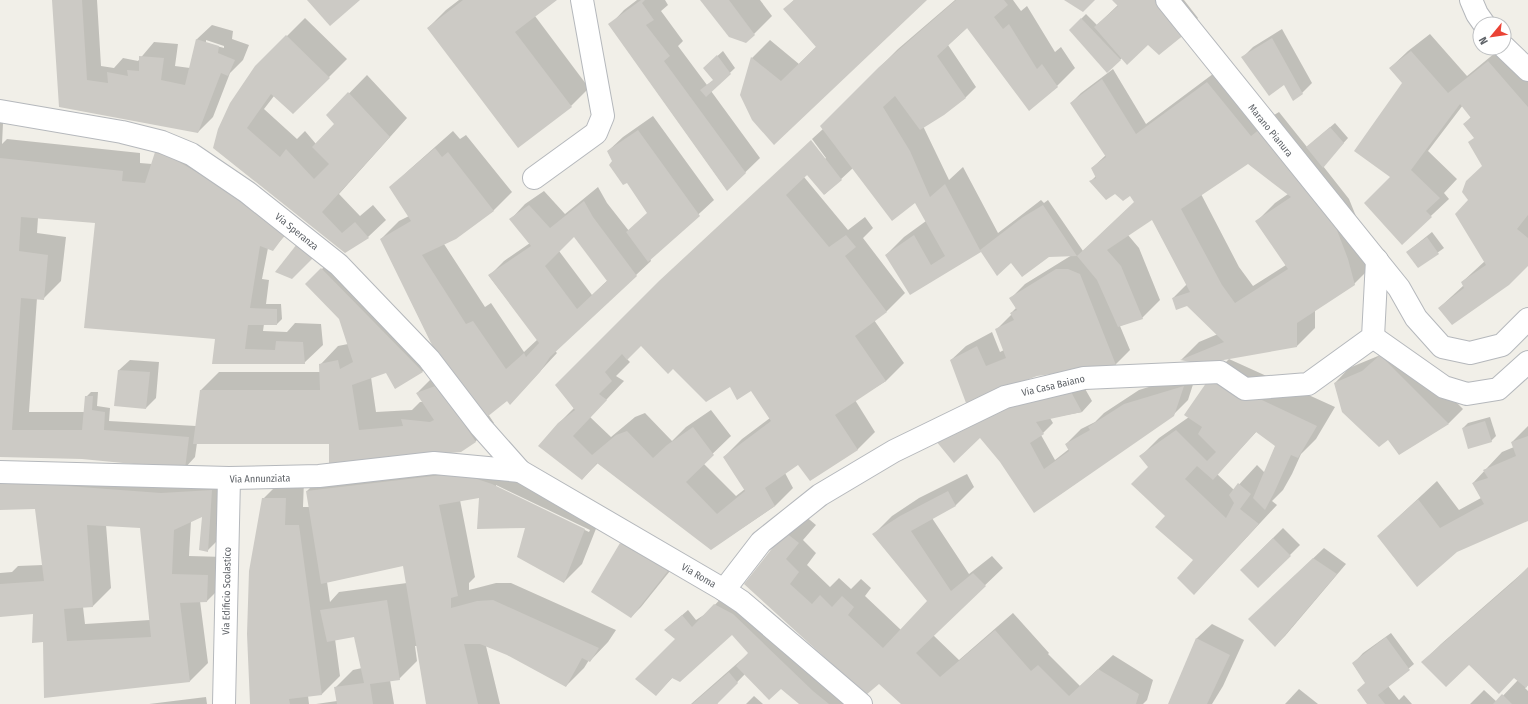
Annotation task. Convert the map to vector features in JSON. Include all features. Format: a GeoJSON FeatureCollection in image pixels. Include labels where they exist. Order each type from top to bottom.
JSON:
{"type":"FeatureCollection","features":[{"type":"Feature","properties":{"kind":"street"},"geometry":{"type":"LineString","coordinates":[[534,178],[596,133],[603,116],[582,0]]}},
{"type":"Feature","properties":{"kind":"street","name":"Marano Pianura"},"geometry":{"type":"LineString","coordinates":[[1167,0],[1400,288],[1416,318],[1442,347],[1470,353],[1502,345],[1528,319]]}},
{"type":"Feature","properties":{"kind":"street"},"geometry":{"type":"LineString","coordinates":[[1471,0],[1478,16]]}},
{"type":"Feature","properties":{"kind":"street"},"geometry":{"type":"LineString","coordinates":[[1512,55],[1528,70]]}},
{"type":"Feature","properties":{"kind":"street","name":"Via Speranza"},"geometry":{"type":"LineString","coordinates":[[0,111],[122,132],[162,142],[191,154],[247,192],[339,265],[430,359],[482,427],[520,471]]}},
{"type":"Feature","properties":{"kind":"street"},"geometry":{"type":"LineString","coordinates":[[1377,260],[1373,337],[1444,387],[1467,394],[1498,389],[1528,362]]}},
{"type":"Feature","properties":{"kind":"street","name":"Via Casa Baiano"},"geometry":{"type":"LineString","coordinates":[[724,590],[761,542],[820,495],[894,451],[1005,396],[1084,378],[1212,372],[1220,372],[1245,389],[1308,384],[1373,337]]}},
{"type":"Feature","properties":{"kind":"street","name":"Via Annunziata"},"geometry":{"type":"LineString","coordinates":[[0,472],[229,478],[319,476],[434,463],[520,471]]}},
{"type":"Feature","properties":{"kind":"street","name":"Via Roma"},"geometry":{"type":"LineString","coordinates":[[520,471],[742,602],[861,704]]}},
{"type":"Feature","properties":{"kind":"street","name":"Via Edificio Scolastico"},"geometry":{"type":"LineString","coordinates":[[224,704],[229,478]]}},
{"type":"Feature","properties":{"kind":"building"},"geometry":{"type":"Polygon","coordinates":[[[52,0],[82,0],[87,80],[108,83],[107,72],[128,76],[127,70],[139,71],[139,56],[164,58],[161,80],[185,85],[196,39],[219,46],[218,53],[235,60],[228,76],[221,73],[198,133],[59,107],[52,0]]]}},
{"type":"Feature","properties":{"kind":"building"},"geometry":{"type":"Polygon","coordinates":[[[307,0],[360,0],[330,26],[307,0]]]}},
{"type":"Feature","properties":{"kind":"building"},"geometry":{"type":"Polygon","coordinates":[[[463,0],[557,0],[515,32],[572,107],[518,148],[427,28],[463,0]]]}},
{"type":"Feature","properties":{"kind":"building"},"geometry":{"type":"Polygon","coordinates":[[[641,0],[645,0],[642,3],[654,20],[646,25],[670,56],[664,61],[746,173],[727,191],[608,24],[641,0]]]}},
{"type":"Feature","properties":{"kind":"building"},"geometry":{"type":"Polygon","coordinates":[[[700,0],[729,0],[755,35],[746,43],[729,37],[700,0]]]}},
{"type":"Feature","properties":{"kind":"building"},"geometry":{"type":"Polygon","coordinates":[[[794,0],[927,0],[774,145],[752,120],[740,95],[751,57],[781,81],[816,47],[783,9],[794,0]]]}},
{"type":"Feature","properties":{"kind":"building"},"geometry":{"type":"Polygon","coordinates":[[[956,0],[1004,0],[1008,5],[994,17],[1003,29],[1009,24],[1037,69],[1042,64],[1058,87],[1029,111],[967,28],[937,56],[966,98],[944,115],[920,130],[895,96],[883,107],[910,151],[930,197],[945,184],[980,250],[1023,217],[1043,205],[1077,256],[1049,257],[1022,277],[1011,263],[997,276],[981,252],[910,295],[885,255],[914,235],[931,265],[945,256],[915,203],[892,221],[820,126],[879,67],[956,0]]]}},
{"type":"Feature","properties":{"kind":"building"},"geometry":{"type":"Polygon","coordinates":[[[1064,0],[1095,0],[1083,12],[1064,0]]]}},
{"type":"Feature","properties":{"kind":"building"},"geometry":{"type":"Polygon","coordinates":[[[1112,0],[1158,0],[1185,34],[1159,55],[1148,45],[1127,65],[1094,27],[1118,6],[1112,0]]]}},
{"type":"Feature","properties":{"kind":"building"},"geometry":{"type":"Polygon","coordinates":[[[1081,18],[1121,60],[1107,73],[1069,30],[1081,18]]]}},
{"type":"Feature","properties":{"kind":"building"},"geometry":{"type":"Polygon","coordinates":[[[286,35],[330,78],[293,114],[271,94],[247,128],[280,157],[286,149],[314,179],[329,164],[312,147],[334,124],[326,115],[348,92],[390,137],[322,212],[342,233],[355,222],[369,238],[345,253],[213,148],[218,129],[230,103],[255,66],[286,35]]]}},
{"type":"Feature","properties":{"kind":"building"},"geometry":{"type":"Polygon","coordinates":[[[1272,38],[1303,94],[1293,101],[1284,85],[1269,96],[1241,57],[1272,38]]]}},
{"type":"Feature","properties":{"kind":"building"},"geometry":{"type":"Polygon","coordinates":[[[1411,51],[1448,93],[1488,61],[1528,107],[1528,215],[1517,229],[1528,238],[1528,266],[1509,285],[1452,325],[1438,308],[1464,288],[1461,282],[1486,265],[1455,214],[1468,200],[1462,192],[1466,181],[1482,166],[1468,142],[1474,138],[1463,124],[1471,118],[1460,104],[1411,170],[1440,198],[1426,211],[1432,217],[1402,245],[1364,203],[1390,177],[1354,151],[1402,83],[1389,68],[1411,51]]]}},
{"type":"Feature","properties":{"kind":"building"},"geometry":{"type":"Polygon","coordinates":[[[717,55],[731,74],[706,97],[700,90],[713,80],[703,68],[717,55]]]}},
{"type":"Feature","properties":{"kind":"building"},"geometry":{"type":"Polygon","coordinates":[[[1102,79],[1136,134],[1207,82],[1251,136],[1260,129],[1332,217],[1348,259],[1355,285],[1297,323],[1297,347],[1201,364],[1180,360],[1224,342],[1187,306],[1176,310],[1172,298],[1190,292],[1152,220],[1107,250],[1121,266],[1143,319],[1118,327],[1097,280],[1077,256],[1134,202],[1130,196],[1123,201],[1115,194],[1106,200],[1089,181],[1096,178],[1091,168],[1106,157],[1070,103],[1102,79]],[[1248,164],[1181,209],[1222,285],[1235,303],[1288,269],[1255,221],[1291,197],[1248,164]]]}},
{"type":"Feature","properties":{"kind":"building"},"geometry":{"type":"Polygon","coordinates":[[[1330,127],[1344,143],[1323,168],[1306,147],[1330,127]]]}},
{"type":"Feature","properties":{"kind":"building"},"geometry":{"type":"Polygon","coordinates":[[[638,130],[700,216],[648,262],[626,232],[647,213],[627,183],[623,185],[609,165],[612,161],[607,151],[638,130]]]}},
{"type":"Feature","properties":{"kind":"building"},"geometry":{"type":"Polygon","coordinates":[[[811,140],[842,180],[824,195],[807,175],[786,195],[829,247],[846,235],[856,247],[845,256],[887,312],[855,336],[886,381],[835,415],[858,450],[810,481],[798,465],[765,488],[775,506],[711,550],[597,463],[582,480],[538,446],[558,423],[575,410],[555,385],[659,281],[811,140]],[[641,346],[627,360],[622,354],[605,372],[612,381],[599,394],[607,400],[573,436],[592,455],[616,435],[627,431],[653,458],[667,445],[693,427],[714,455],[686,482],[717,514],[745,491],[723,457],[771,421],[751,391],[737,400],[730,387],[706,402],[673,369],[668,374],[641,346]]]}},
{"type":"Feature","properties":{"kind":"building"},"geometry":{"type":"Polygon","coordinates":[[[435,148],[442,157],[448,152],[494,211],[456,239],[422,255],[466,324],[473,321],[506,369],[524,353],[526,357],[539,343],[488,275],[531,246],[509,219],[529,205],[550,228],[584,201],[593,217],[637,276],[550,357],[540,372],[510,405],[507,401],[487,417],[431,343],[380,239],[411,221],[389,187],[435,148]],[[574,237],[545,266],[577,309],[607,281],[574,237]]]}},
{"type":"Feature","properties":{"kind":"building"},"geometry":{"type":"Polygon","coordinates":[[[156,149],[241,197],[265,217],[284,236],[273,251],[260,246],[250,308],[277,309],[277,325],[248,325],[245,349],[275,350],[276,341],[303,342],[305,364],[212,364],[215,339],[84,328],[95,223],[21,217],[19,251],[48,255],[44,300],[21,298],[12,430],[82,430],[85,396],[93,396],[92,410],[105,412],[104,430],[189,437],[185,469],[82,459],[0,457],[0,158],[123,171],[122,181],[145,183],[156,149]]]}},
{"type":"Feature","properties":{"kind":"building"},"geometry":{"type":"Polygon","coordinates":[[[1427,237],[1439,254],[1418,268],[1406,252],[1427,237]]]}},
{"type":"Feature","properties":{"kind":"building"},"geometry":{"type":"Polygon","coordinates":[[[297,244],[313,258],[292,279],[275,272],[297,244]]]}},
{"type":"Feature","properties":{"kind":"building"},"geometry":{"type":"Polygon","coordinates":[[[321,268],[423,372],[395,389],[386,373],[352,385],[359,430],[403,426],[401,419],[430,422],[434,420],[416,393],[438,385],[476,442],[461,452],[329,464],[329,444],[193,444],[200,390],[320,390],[319,364],[338,360],[340,369],[353,362],[339,319],[305,284],[321,268]]]}},
{"type":"Feature","properties":{"kind":"building"},"geometry":{"type":"Polygon","coordinates":[[[1056,269],[1068,269],[1080,274],[1116,365],[1037,376],[966,403],[950,360],[977,346],[986,366],[1006,358],[995,329],[1014,320],[1010,313],[1017,310],[1009,298],[1056,269]]]}},
{"type":"Feature","properties":{"kind":"building"},"geometry":{"type":"Polygon","coordinates":[[[1380,355],[1449,424],[1399,455],[1388,440],[1379,447],[1342,412],[1334,383],[1362,371],[1380,355]]]}},
{"type":"Feature","properties":{"kind":"building"},"geometry":{"type":"Polygon","coordinates":[[[118,370],[150,372],[146,409],[114,406],[118,370]]]}},
{"type":"Feature","properties":{"kind":"building"},"geometry":{"type":"Polygon","coordinates":[[[1211,376],[1317,426],[1298,458],[1291,455],[1265,510],[1253,498],[1275,446],[1256,432],[1213,480],[1197,466],[1185,479],[1226,518],[1234,503],[1229,495],[1238,483],[1251,494],[1240,509],[1259,524],[1194,595],[1177,578],[1193,560],[1155,527],[1165,516],[1131,484],[1148,467],[1139,456],[1176,430],[1207,461],[1216,452],[1198,434],[1202,427],[1184,415],[1211,376]]]}},
{"type":"Feature","properties":{"kind":"building"},"geometry":{"type":"Polygon","coordinates":[[[1184,386],[1174,416],[1034,513],[1000,462],[980,438],[954,463],[936,441],[1021,401],[1070,390],[1082,412],[1036,422],[1044,434],[1030,443],[1044,469],[1069,451],[1065,444],[1090,430],[1088,427],[1124,404],[1184,386]]]}},
{"type":"Feature","properties":{"kind":"building"},"geometry":{"type":"Polygon","coordinates":[[[1485,421],[1492,442],[1468,449],[1462,428],[1485,421]]]}},
{"type":"Feature","properties":{"kind":"building"},"geometry":{"type":"Polygon","coordinates":[[[1528,436],[1528,521],[1457,552],[1417,587],[1377,536],[1418,499],[1440,528],[1484,504],[1472,483],[1488,478],[1483,470],[1516,456],[1511,442],[1528,436]]]}},
{"type":"Feature","properties":{"kind":"building"},"geometry":{"type":"Polygon","coordinates":[[[459,473],[492,484],[585,529],[564,583],[517,557],[525,528],[477,529],[479,498],[439,505],[458,596],[451,598],[451,608],[477,601],[493,600],[599,648],[590,662],[582,658],[566,687],[507,655],[480,644],[464,644],[478,704],[426,704],[403,566],[321,584],[306,491],[459,473]]]}},
{"type":"Feature","properties":{"kind":"building"},"geometry":{"type":"Polygon","coordinates":[[[0,481],[161,493],[212,490],[208,552],[199,550],[202,517],[174,530],[172,574],[208,575],[207,602],[180,603],[190,682],[44,698],[43,642],[32,643],[33,614],[0,617],[0,584],[44,581],[35,509],[0,510],[0,481]],[[87,525],[93,607],[64,609],[67,641],[151,637],[140,528],[87,525]]]}},
{"type":"Feature","properties":{"kind":"building"},"geometry":{"type":"Polygon","coordinates":[[[948,491],[956,506],[911,531],[951,591],[973,573],[986,586],[916,653],[940,677],[995,630],[1031,671],[1038,665],[1069,696],[1098,669],[1139,694],[1136,704],[901,704],[879,684],[866,695],[744,584],[785,532],[799,543],[786,559],[799,572],[790,584],[812,604],[820,595],[832,607],[842,596],[854,607],[848,615],[883,648],[927,601],[872,534],[900,516],[948,491]]]}},
{"type":"Feature","properties":{"kind":"building"},"geometry":{"type":"Polygon","coordinates":[[[262,498],[286,498],[285,525],[299,525],[322,695],[289,699],[290,704],[250,704],[247,634],[249,571],[262,498]]]}},
{"type":"Feature","properties":{"kind":"building"},"geometry":{"type":"Polygon","coordinates":[[[1273,538],[1291,556],[1258,588],[1240,570],[1273,538]]]}},
{"type":"Feature","properties":{"kind":"building"},"geometry":{"type":"Polygon","coordinates":[[[620,543],[668,571],[631,618],[591,592],[620,543]]]}},
{"type":"Feature","properties":{"kind":"building"},"geometry":{"type":"Polygon","coordinates":[[[1313,558],[1337,574],[1275,647],[1248,619],[1313,558]]]}},
{"type":"Feature","properties":{"kind":"building"},"geometry":{"type":"Polygon","coordinates":[[[1528,567],[1528,685],[1526,688],[1514,678],[1499,694],[1469,665],[1446,687],[1421,662],[1512,583],[1528,567]]]}},
{"type":"Feature","properties":{"kind":"building"},"geometry":{"type":"Polygon","coordinates":[[[387,600],[400,680],[370,684],[373,704],[337,704],[334,687],[364,683],[354,637],[327,642],[320,610],[387,600]]]}},
{"type":"Feature","properties":{"kind":"building"},"geometry":{"type":"Polygon","coordinates":[[[714,604],[733,614],[813,691],[829,704],[799,704],[781,689],[769,700],[736,666],[748,653],[732,635],[680,682],[672,678],[656,696],[635,679],[675,639],[664,630],[682,615],[692,627],[714,604]]]}},
{"type":"Feature","properties":{"kind":"building"},"geometry":{"type":"Polygon","coordinates":[[[1386,637],[1410,670],[1378,695],[1385,704],[1367,704],[1357,690],[1365,683],[1352,663],[1386,637]]]}},
{"type":"Feature","properties":{"kind":"building"},"geometry":{"type":"Polygon","coordinates":[[[1196,638],[1230,655],[1207,704],[1168,704],[1196,638]]]}},
{"type":"Feature","properties":{"kind":"building"},"geometry":{"type":"Polygon","coordinates":[[[729,672],[738,683],[717,704],[692,704],[729,672]]]}},
{"type":"Feature","properties":{"kind":"building"},"geometry":{"type":"Polygon","coordinates":[[[1502,694],[1512,704],[1493,704],[1502,694]]]}}]}
